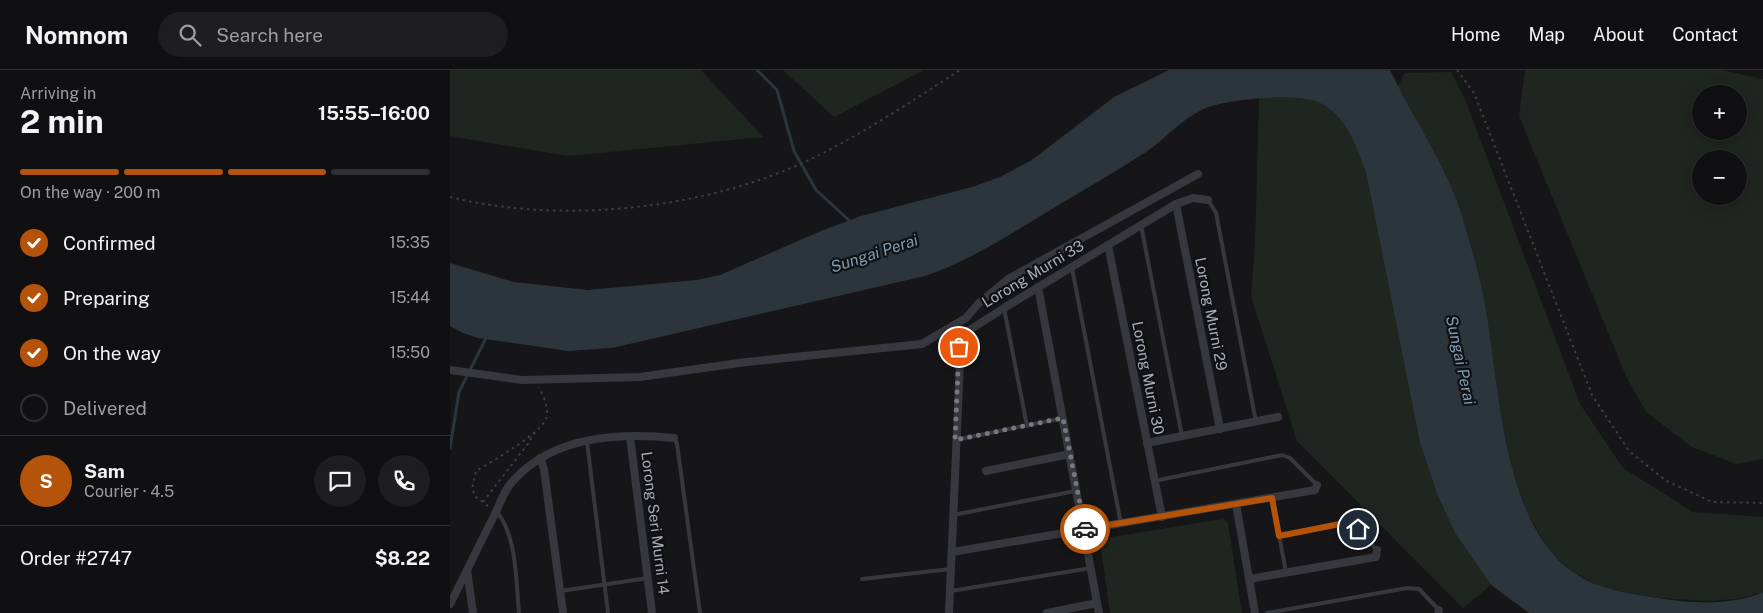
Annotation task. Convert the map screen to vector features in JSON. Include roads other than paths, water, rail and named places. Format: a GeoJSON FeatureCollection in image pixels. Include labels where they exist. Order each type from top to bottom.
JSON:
{"type":"FeatureCollection","features":[{"type":"Feature","properties":{"kind":"street"},"geometry":{"type":"LineString","coordinates":[[450,370],[522,380],[640,377],[746,362],[922,344],[966,318],[978,304],[1008,279],[1198,174]]}},
{"type":"Feature","properties":{"kind":"street","name":"Lorong Murni 33"},"geometry":{"type":"LineString","coordinates":[[950,613],[960,339],[965,332],[1176,204],[1193,198],[1208,200]]}},
{"type":"Feature","properties":{"kind":"street","name":"Lorong Murni 29"},"geometry":{"type":"LineString","coordinates":[[1176,204],[1220,429]]}},
{"type":"Feature","properties":{"kind":"street","name":"Lorong Murni 30"},"geometry":{"type":"LineString","coordinates":[[1108,245],[1162,517]]}},
{"type":"Feature","properties":{"kind":"street"},"geometry":{"type":"LineString","coordinates":[[1038,287],[1078,490],[1099,613]]}},
{"type":"Feature","properties":{"kind":"street"},"geometry":{"type":"LineString","coordinates":[[1147,443],[1278,417]]}},
{"type":"Feature","properties":{"kind":"street","name":"Lorong Seri Murni 14"},"geometry":{"type":"LineString","coordinates":[[630,438],[652,613]]}},
{"type":"Feature","properties":{"kind":"street"},"geometry":{"type":"LineString","coordinates":[[450,604],[511,483],[540,458],[557,448],[586,440],[674,438]]}},
{"type":"Feature","properties":{"kind":"street"},"geometry":{"type":"LineString","coordinates":[[986,471],[1070,454]]}},
{"type":"Feature","properties":{"kind":"street"},"geometry":{"type":"LineString","coordinates":[[540,458],[544,469],[563,613]]}},
{"type":"Feature","properties":{"kind":"street"},"geometry":{"type":"LineString","coordinates":[[952,552],[1272,498],[1315,490],[1317,486]]}},
{"type":"Feature","properties":{"kind":"street"},"geometry":{"type":"LineString","coordinates":[[1236,504],[1254,613]]}},
{"type":"Feature","properties":{"kind":"street"},"geometry":{"type":"LineString","coordinates":[[1249,579],[1376,556],[1377,550]]}},
{"type":"Feature","properties":{"kind":"street"},"geometry":{"type":"LineString","coordinates":[[467,570],[473,613]]}},
{"type":"Feature","properties":{"kind":"street"},"geometry":{"type":"LineString","coordinates":[[1047,613],[1097,603]]}},
{"type":"Feature","properties":{"kind":"lane"},"geometry":{"type":"LineString","coordinates":[[1208,200],[1216,213],[1256,422]]}},
{"type":"Feature","properties":{"kind":"lane"},"geometry":{"type":"LineString","coordinates":[[1141,225],[1182,436]]}},
{"type":"Feature","properties":{"kind":"lane"},"geometry":{"type":"LineString","coordinates":[[1071,266],[1121,524]]}},
{"type":"Feature","properties":{"kind":"lane"},"geometry":{"type":"LineString","coordinates":[[1004,308],[1027,426]]}},
{"type":"Feature","properties":{"kind":"lane"},"geometry":{"type":"LineString","coordinates":[[955,440],[1063,418]]}},
{"type":"Feature","properties":{"kind":"lane"},"geometry":{"type":"LineString","coordinates":[[674,438],[677,444],[700,613]]}},
{"type":"Feature","properties":{"kind":"lane"},"geometry":{"type":"LineString","coordinates":[[586,440],[608,613]]}},
{"type":"Feature","properties":{"kind":"lane"},"geometry":{"type":"LineString","coordinates":[[1154,481],[1282,455],[1290,458],[1317,486]]}},
{"type":"Feature","properties":{"kind":"lane"},"geometry":{"type":"LineString","coordinates":[[953,515],[1078,490]]}},
{"type":"Feature","properties":{"kind":"lane"},"geometry":{"type":"LineString","coordinates":[[1272,498],[1286,572]]}},
{"type":"Feature","properties":{"kind":"lane"},"geometry":{"type":"LineString","coordinates":[[496,511],[505,522],[510,537],[519,613]]}},
{"type":"Feature","properties":{"kind":"lane"},"geometry":{"type":"LineString","coordinates":[[1279,536],[1350,522],[1377,550]]}},
{"type":"Feature","properties":{"kind":"lane"},"geometry":{"type":"LineString","coordinates":[[951,591],[1091,568]]}},
{"type":"Feature","properties":{"kind":"lane"},"geometry":{"type":"LineString","coordinates":[[862,579],[951,569]]}},
{"type":"Feature","properties":{"kind":"lane"},"geometry":{"type":"LineString","coordinates":[[560,591],[648,578]]}},
{"type":"Feature","properties":{"kind":"lane"},"geometry":{"type":"LineString","coordinates":[[1267,613],[1407,588],[1419,590],[1438,611]]}},
{"type":"Feature","properties":{"kind":"water","name":"Sungai Perai"},"geometry":{"type":"Polygon","coordinates":[[[1169,70],[1390,70],[1431,146],[1458,205],[1473,253],[1484,299],[1507,447],[1517,485],[1531,520],[1549,549],[1582,578],[1610,589],[1693,602],[1736,600],[1763,592],[1763,613],[1529,613],[1491,585],[1455,533],[1437,494],[1420,443],[1366,172],[1355,143],[1345,125],[1331,110],[1312,100],[1265,98],[1216,105],[1197,112],[1146,152],[1014,232],[956,264],[925,276],[612,348],[568,351],[478,338],[450,326],[450,263],[513,282],[588,290],[697,280],[720,275],[821,231],[861,216],[972,187],[1000,177],[1032,160],[1114,97],[1169,70]]]}},
{"type":"Feature","properties":{"kind":"waterway"},"geometry":{"type":"LineString","coordinates":[[757,70],[777,90],[794,151],[816,190],[851,222]]}},
{"type":"Feature","properties":{"kind":"waterway"},"geometry":{"type":"LineString","coordinates":[[450,448],[459,392],[487,336]]}}]}
